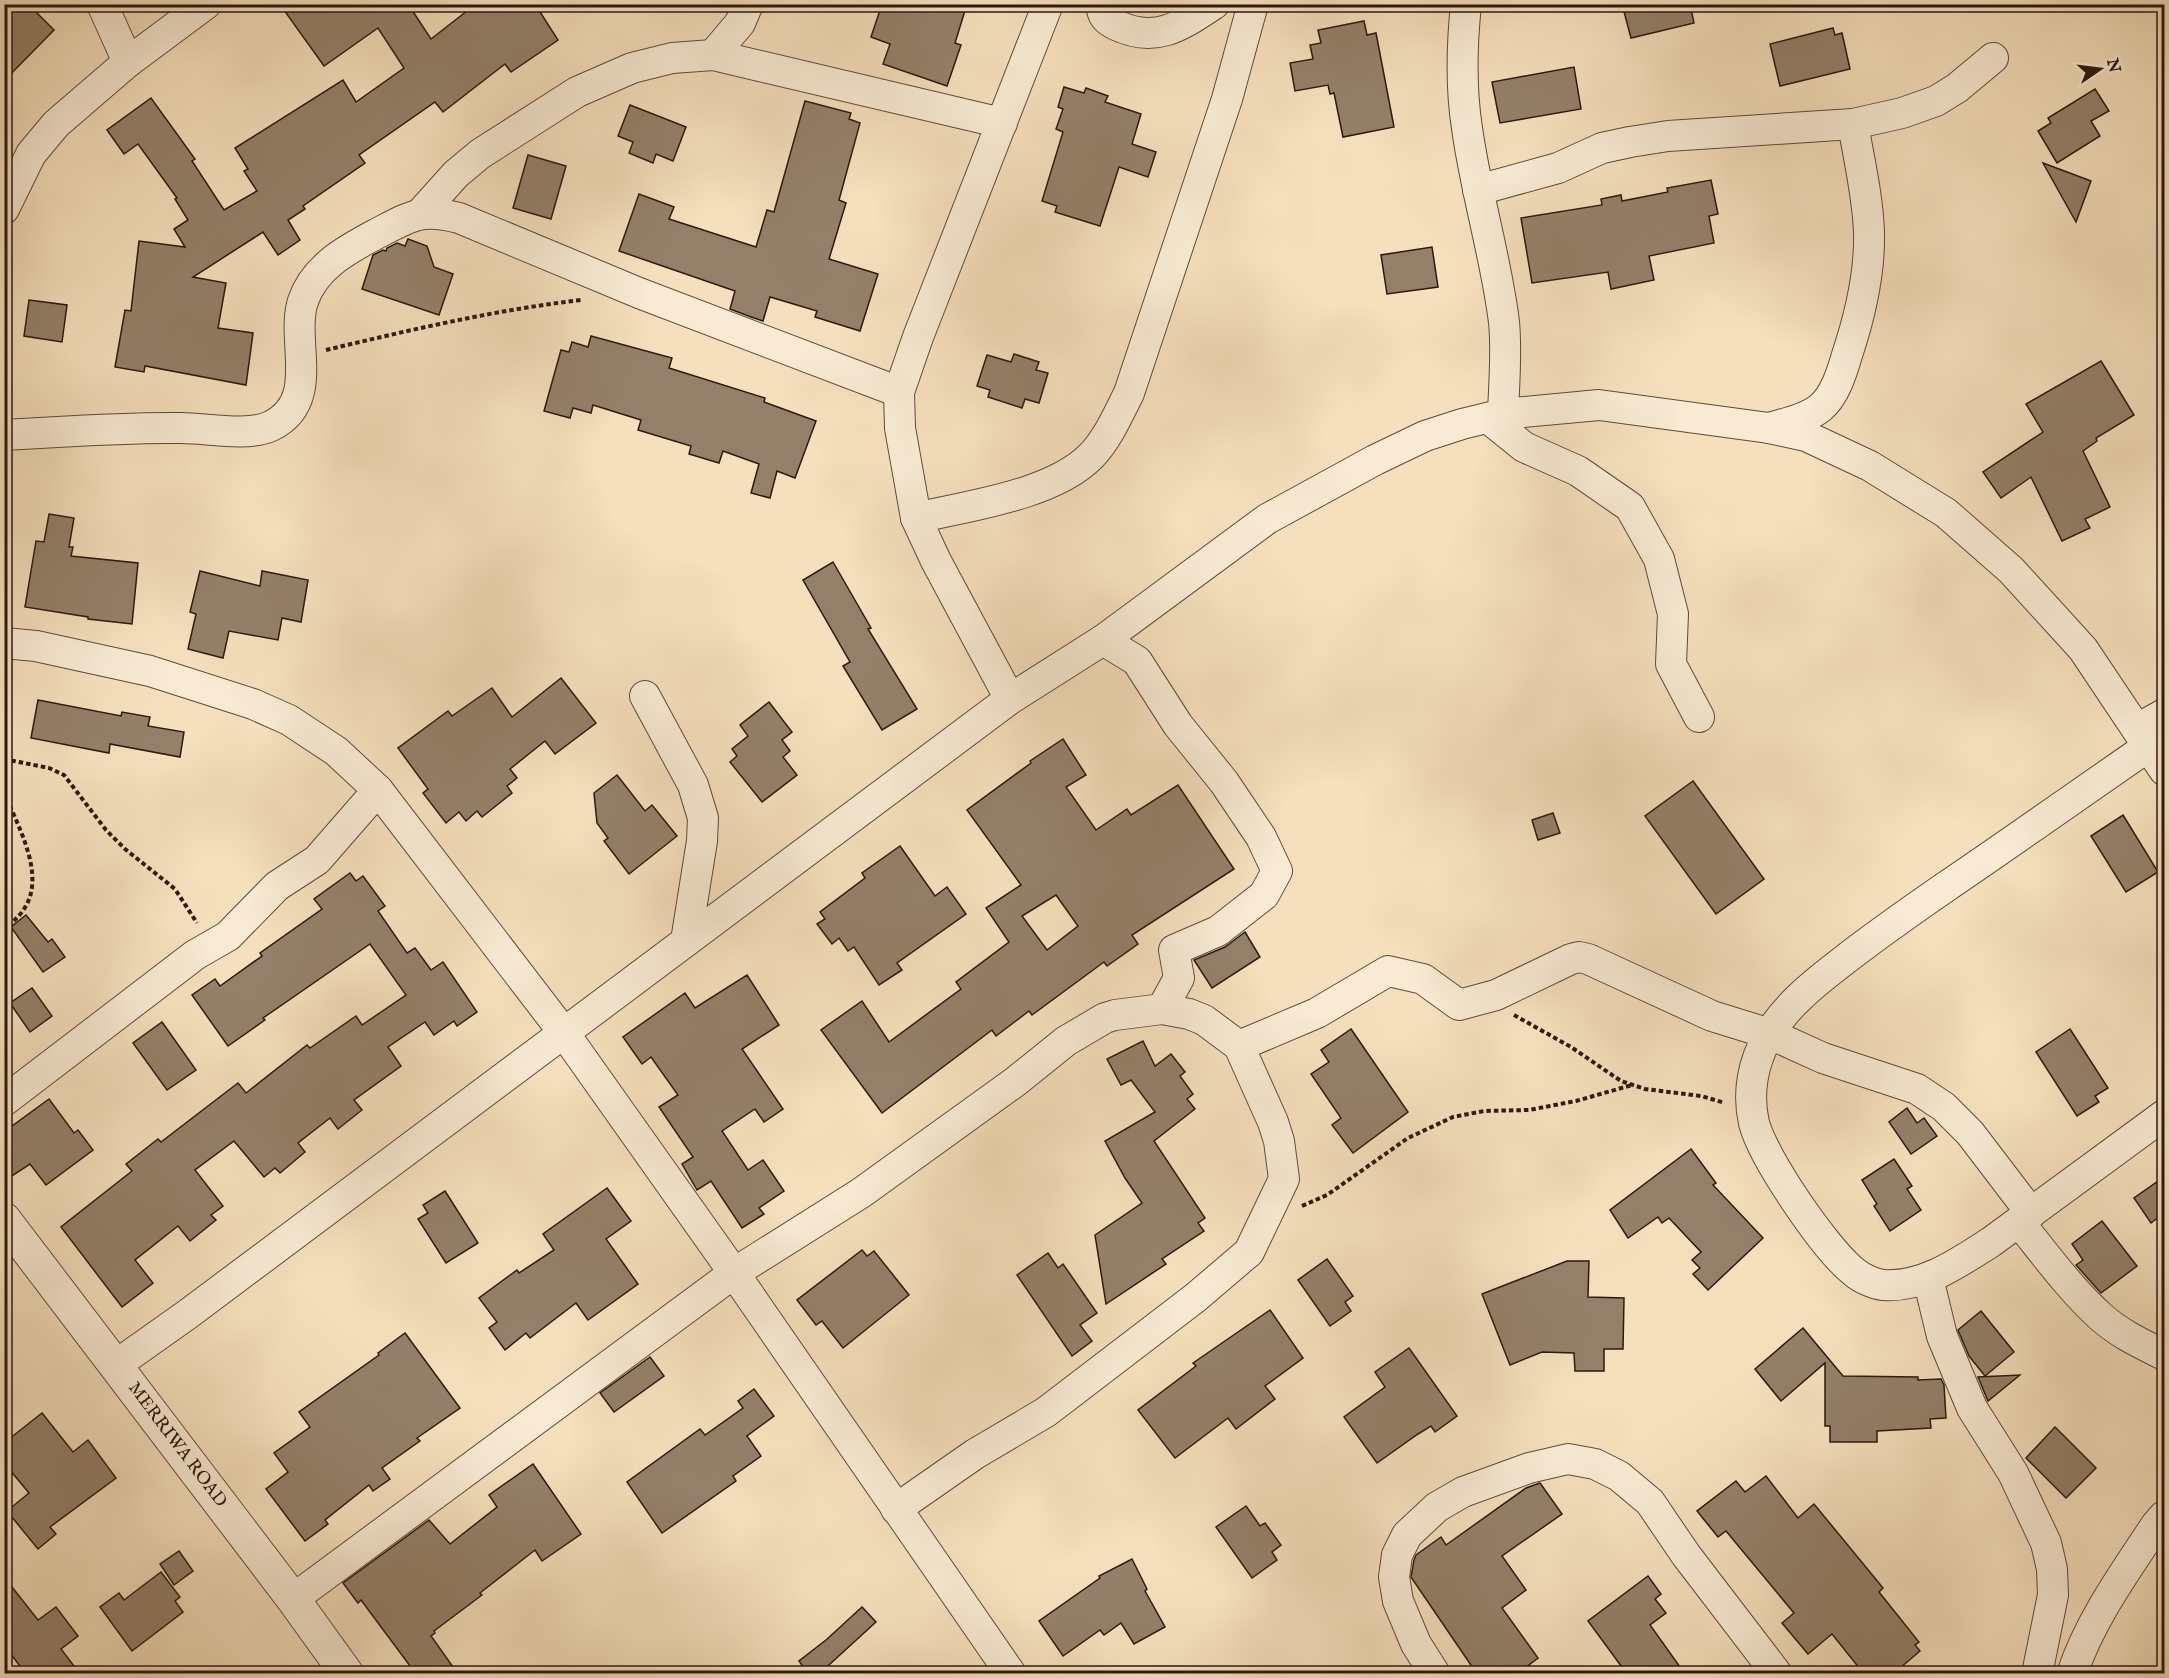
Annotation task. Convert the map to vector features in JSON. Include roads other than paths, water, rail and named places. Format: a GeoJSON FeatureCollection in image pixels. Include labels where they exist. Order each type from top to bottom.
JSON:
{"type":"FeatureCollection","features":[{"type":"Feature","properties":{"kind":"street"},"geometry":{"type":"LineString","coordinates":[[102,4],[128,62]]}},
{"type":"Feature","properties":{"kind":"street"},"geometry":{"type":"LineString","coordinates":[[4,209],[32,154],[56,124],[128,62],[206,4]]}},
{"type":"Feature","properties":{"kind":"street"},"geometry":{"type":"LineString","coordinates":[[713,55],[734,31],[748,4]]}},
{"type":"Feature","properties":{"kind":"street"},"geometry":{"type":"LineString","coordinates":[[1010,699],[936,561],[916,518],[901,437],[899,392],[922,327],[1048,4]]}},
{"type":"Feature","properties":{"kind":"street"},"geometry":{"type":"LineString","coordinates":[[1101,4],[1101,12],[1108,21],[1143,34],[1163,32],[1185,24],[1214,4]]}},
{"type":"Feature","properties":{"kind":"street"},"geometry":{"type":"LineString","coordinates":[[916,518],[1037,488],[1061,477],[1091,456],[1114,422],[1129,393],[1202,174],[1230,87],[1253,4]]}},
{"type":"Feature","properties":{"kind":"street"},"geometry":{"type":"LineString","coordinates":[[1466,4],[1464,62],[1467,127],[1504,325],[1505,359],[1495,416]]}},
{"type":"Feature","properties":{"kind":"street"},"geometry":{"type":"LineString","coordinates":[[4,435],[126,428],[251,431],[271,426],[286,415],[296,399],[302,376],[303,302],[313,282],[328,263],[350,247],[421,213],[456,174],[480,154],[577,92],[632,68],[672,58],[713,55],[1002,123]]}},
{"type":"Feature","properties":{"kind":"street"},"geometry":{"type":"LineString","coordinates":[[1478,190],[1558,168],[1602,148],[1630,142],[1668,136],[1853,124],[1902,113],[1936,101],[1957,88],[1993,58]]}},
{"type":"Feature","properties":{"kind":"street"},"geometry":{"type":"LineString","coordinates":[[1769,428],[1804,417],[1820,408],[1828,399],[1842,370],[1857,324],[1867,277],[1869,232],[1853,124]]}},
{"type":"Feature","properties":{"kind":"street"},"geometry":{"type":"LineString","coordinates":[[421,213],[439,213],[459,218],[639,293],[899,392]]}},
{"type":"Feature","properties":{"kind":"street"},"geometry":{"type":"LineString","coordinates":[[116,1365],[188,1314],[1010,699],[1103,639],[1267,519],[1374,460],[1425,436],[1495,416],[1599,405],[1769,428],[1806,436],[1870,466],[1946,513],[2011,570],[2083,649],[2150,748]]}},
{"type":"Feature","properties":{"kind":"street"},"geometry":{"type":"LineString","coordinates":[[1495,416],[1524,447],[1578,471],[1630,507],[1659,559],[1673,614],[1671,664],[1698,717]]}},
{"type":"Feature","properties":{"kind":"street"},"geometry":{"type":"LineString","coordinates":[[1103,639],[1137,661],[1178,725],[1224,782],[1261,837],[1277,871],[1264,895],[1218,931],[1174,950],[1179,978],[1162,1009]]}},
{"type":"Feature","properties":{"kind":"street"},"geometry":{"type":"LineString","coordinates":[[4,643],[36,646],[150,670],[253,704],[289,720],[336,751],[378,790],[564,1033],[734,1273],[1011,1674]]}},
{"type":"Feature","properties":{"kind":"street"},"geometry":{"type":"LineString","coordinates":[[645,696],[693,785],[703,818],[702,841],[686,941]]}},
{"type":"Feature","properties":{"kind":"street"},"geometry":{"type":"LineString","coordinates":[[2164,714],[2150,748],[1875,936],[1818,981],[1784,1013],[1770,1034],[1761,1050],[1752,1077],[1750,1093],[1754,1125],[1763,1146],[1815,1228],[1842,1262],[1856,1275],[1880,1285],[1928,1278],[1961,1262],[2164,1115]]}},
{"type":"Feature","properties":{"kind":"street"},"geometry":{"type":"LineString","coordinates":[[4,1101],[157,984],[228,936],[277,886],[317,860],[378,790]]}},
{"type":"Feature","properties":{"kind":"street"},"geometry":{"type":"LineString","coordinates":[[1239,1046],[1317,1013],[1388,971],[1423,979],[1459,1005],[1481,1000],[1518,985],[1571,959],[1584,958],[1611,968],[1712,1016],[1770,1034],[1823,1058],[1917,1089],[1944,1107],[1970,1133],[2066,1281],[2102,1318],[2131,1339],[2164,1355]]}},
{"type":"Feature","properties":{"kind":"street"},"geometry":{"type":"LineString","coordinates":[[292,1599],[734,1273],[861,1193],[1015,1082],[1066,1041],[1114,1015],[1162,1009],[1189,1014],[1204,1020],[1239,1046],[1273,1122],[1279,1142],[1284,1179],[1249,1252],[1186,1305],[1046,1412],[975,1454],[896,1509]]}},
{"type":"Feature","properties":{"kind":"street","name":"MERRIWA ROAD"},"geometry":{"type":"LineString","coordinates":[[4,1219],[292,1599],[346,1674]]}},
{"type":"Feature","properties":{"kind":"street"},"geometry":{"type":"LineString","coordinates":[[1928,1278],[1942,1336],[1972,1408],[2013,1473],[2046,1543],[2052,1569],[2053,1595],[2037,1674]]}},
{"type":"Feature","properties":{"kind":"street"},"geometry":{"type":"LineString","coordinates":[[1435,1674],[1416,1644],[1398,1601],[1394,1577],[1397,1555],[1407,1535],[1437,1507],[1462,1492],[1529,1468],[1568,1459],[1595,1464],[1619,1476],[1650,1502],[1686,1555],[1777,1674]]}},
{"type":"Feature","properties":{"kind":"street"},"geometry":{"type":"LineString","coordinates":[[2072,1674],[2077,1659],[2111,1593],[2164,1516]]}}]}
